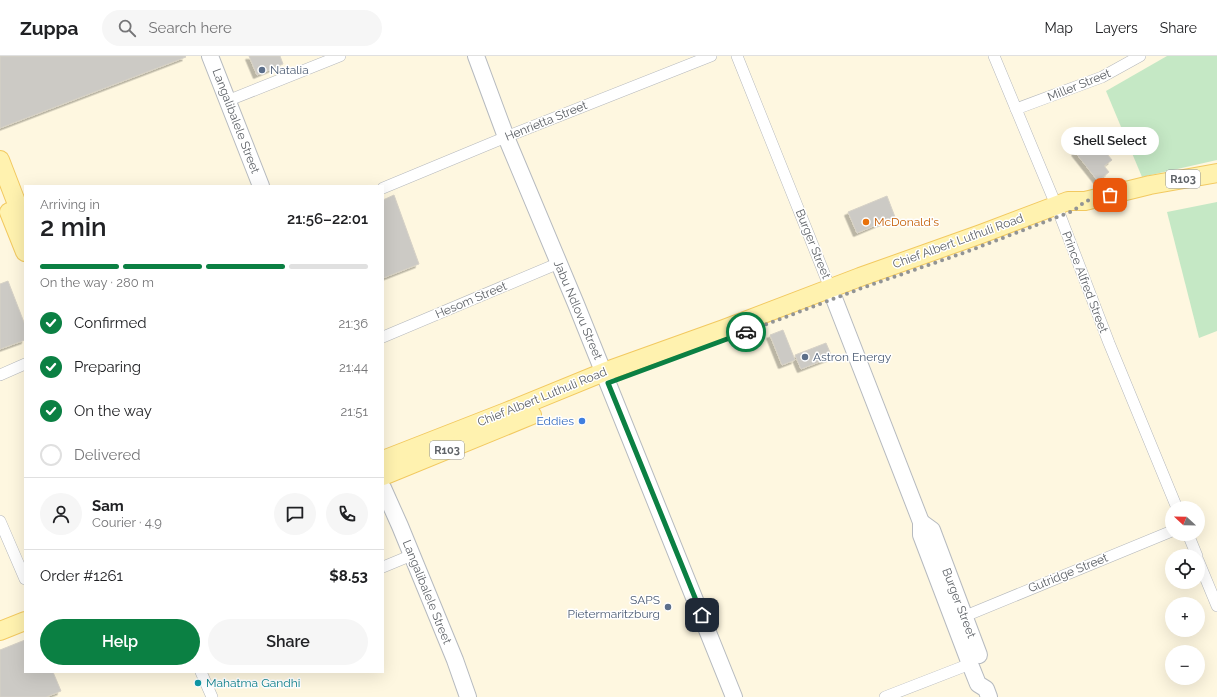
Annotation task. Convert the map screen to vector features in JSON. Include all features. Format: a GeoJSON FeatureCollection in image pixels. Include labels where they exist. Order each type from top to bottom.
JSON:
{"type":"FeatureCollection","features":[{"type":"Feature","properties":{"kind":"main road"},"geometry":{"type":"LineString","coordinates":[[0,160],[24,221]]}},
{"type":"Feature","properties":{"kind":"main road","name":"Chief Albert Luthuli Road"},"geometry":{"type":"LineString","coordinates":[[384,476],[606,378],[724,329],[832,293],[915,256],[1058,211],[1068,201],[1086,201],[1150,185],[1217,174]]}},
{"type":"Feature","properties":{"kind":"main road"},"geometry":{"type":"LineString","coordinates":[[0,188],[24,249]]}},
{"type":"Feature","properties":{"kind":"main road","name":"Chief Albert Luthuli Road"},"geometry":{"type":"LineString","coordinates":[[384,460],[506,412],[606,378]]}},
{"type":"Feature","properties":{"kind":"main road"},"geometry":{"type":"LineString","coordinates":[[0,618],[24,608]]}},
{"type":"Feature","properties":{"kind":"main road"},"geometry":{"type":"LineString","coordinates":[[0,631],[24,621]]}},
{"type":"Feature","properties":{"kind":"street","name":"Langalibalele Street"},"geometry":{"type":"LineString","coordinates":[[210,56],[261,185]]}},
{"type":"Feature","properties":{"kind":"street"},"geometry":{"type":"LineString","coordinates":[[227,100],[340,56]]}},
{"type":"Feature","properties":{"kind":"street","name":"Jabu Ndlovu Street"},"geometry":{"type":"LineString","coordinates":[[476,56],[506,137],[606,378],[734,697]]}},
{"type":"Feature","properties":{"kind":"street","name":"Henrietta Street"},"geometry":{"type":"LineString","coordinates":[[384,188],[506,137],[711,56]]}},
{"type":"Feature","properties":{"kind":"street","name":"Burger Street"},"geometry":{"type":"LineString","coordinates":[[737,56],[832,293],[921,522],[921,535],[959,618],[976,663]]}},
{"type":"Feature","properties":{"kind":"street","name":"Prince Alfred Street"},"geometry":{"type":"LineString","coordinates":[[994,56],[1058,211],[1109,344],[1174,501]]}},
{"type":"Feature","properties":{"kind":"street","name":"Miller Street"},"geometry":{"type":"LineString","coordinates":[[1016,109],[1102,77],[1140,56]]}},
{"type":"Feature","properties":{"kind":"street","name":"Hesom Street"},"geometry":{"type":"LineString","coordinates":[[384,337],[559,263]]}},
{"type":"Feature","properties":{"kind":"street"},"geometry":{"type":"LineString","coordinates":[[0,375],[24,364]]}},
{"type":"Feature","properties":{"kind":"street","name":"Langalibalele Street"},"geometry":{"type":"LineString","coordinates":[[384,490],[455,660],[466,696]]}},
{"type":"Feature","properties":{"kind":"street"},"geometry":{"type":"LineString","coordinates":[[0,521],[24,577]]}},
{"type":"Feature","properties":{"kind":"street","name":"Gutridge Street"},"geometry":{"type":"LineString","coordinates":[[959,618],[1165,534]]}},
{"type":"Feature","properties":{"kind":"street"},"geometry":{"type":"LineString","coordinates":[[384,567],[412,555]]}},
{"type":"Feature","properties":{"kind":"street"},"geometry":{"type":"LineString","coordinates":[[1205,577],[1217,606]]}},
{"type":"Feature","properties":{"kind":"street"},"geometry":{"type":"LineString","coordinates":[[885,697],[976,663],[979,668],[984,690]]}},
{"type":"Feature","properties":{"kind":"street"},"geometry":{"type":"LineString","coordinates":[[201,673],[212,697]]}},
{"type":"Feature","properties":{"kind":"shaded area"},"geometry":{"type":"Polygon","coordinates":[[[0,56],[1217,56],[1217,697],[0,697],[0,56]]]}},
{"type":"Feature","properties":{"kind":"green space"},"geometry":{"type":"Polygon","coordinates":[[[1167,56],[1217,56],[1217,160],[1142,177],[1106,91],[1167,56]]]}},
{"type":"Feature","properties":{"kind":"green space"},"geometry":{"type":"Polygon","coordinates":[[[1217,202],[1217,331],[1199,338],[1167,212],[1217,202]]]}},
{"type":"Feature","properties":{"kind":"building"},"geometry":{"type":"Polygon","coordinates":[[[0,56],[185,56],[186,57],[0,128],[0,56]]]}},
{"type":"Feature","properties":{"kind":"building","name":"Natalia"},"geometry":{"type":"Polygon","coordinates":[[[249,56],[280,56],[283,64],[257,75],[249,56]]]}},
{"type":"Feature","properties":{"kind":"building"},"geometry":{"type":"Polygon","coordinates":[[[1086,143],[1091,149],[1098,143],[1112,160],[1104,166],[1109,172],[1098,181],[1075,152],[1086,143]]]}},
{"type":"Feature","properties":{"kind":"building"},"geometry":{"type":"Polygon","coordinates":[[[394,195],[419,264],[384,278],[384,200],[394,195]]]}},
{"type":"Feature","properties":{"kind":"building"},"geometry":{"type":"Polygon","coordinates":[[[887,196],[895,217],[857,233],[848,212],[887,196]]]}},
{"type":"Feature","properties":{"kind":"building"},"geometry":{"type":"Polygon","coordinates":[[[8,281],[24,322],[24,340],[0,349],[0,284],[8,281]]]}},
{"type":"Feature","properties":{"kind":"building"},"geometry":{"type":"Polygon","coordinates":[[[783,330],[795,360],[782,365],[770,335],[783,330]]]}},
{"type":"Feature","properties":{"kind":"building"},"geometry":{"type":"Polygon","coordinates":[[[826,343],[832,357],[801,369],[795,355],[826,343]]]}},
{"type":"Feature","properties":{"kind":"building"},"geometry":{"type":"Polygon","coordinates":[[[24,640],[24,673],[53,673],[61,691],[46,697],[0,697],[0,650],[24,640]]]}},
{"type":"Feature","properties":{"kind":"way so far"},"geometry":{"type":"LineString","coordinates":[[746,332],[862,288],[966,252],[1073,211],[1086,201],[1110,195]]}},
{"type":"Feature","properties":{"kind":"place","name":"Natalia"},"geometry":{"type":"Point","coordinates":[262,70]}},
{"type":"Feature","properties":{"kind":"place","name":"Shell Select"},"geometry":{"type":"Point","coordinates":[1110,195]}},
{"type":"Feature","properties":{"kind":"place","name":"McDonald's"},"geometry":{"type":"Point","coordinates":[866,222]}},
{"type":"Feature","properties":{"kind":"place","name":"Astron Energy"},"geometry":{"type":"Point","coordinates":[805,357]}},
{"type":"Feature","properties":{"kind":"place","name":"Eddies"},"geometry":{"type":"Point","coordinates":[582,421]}},
{"type":"Feature","properties":{"kind":"place","name":"SAPS Pietermaritzburg"},"geometry":{"type":"Point","coordinates":[668,607]}},
{"type":"Feature","properties":{"kind":"place","name":"Mahatma Gandhi"},"geometry":{"type":"Point","coordinates":[198,683]}},
{"type":"Feature","properties":{"kind":"route"},"geometry":{"type":"LineString","coordinates":[[702,615],[608,383],[746,332]]}}]}
